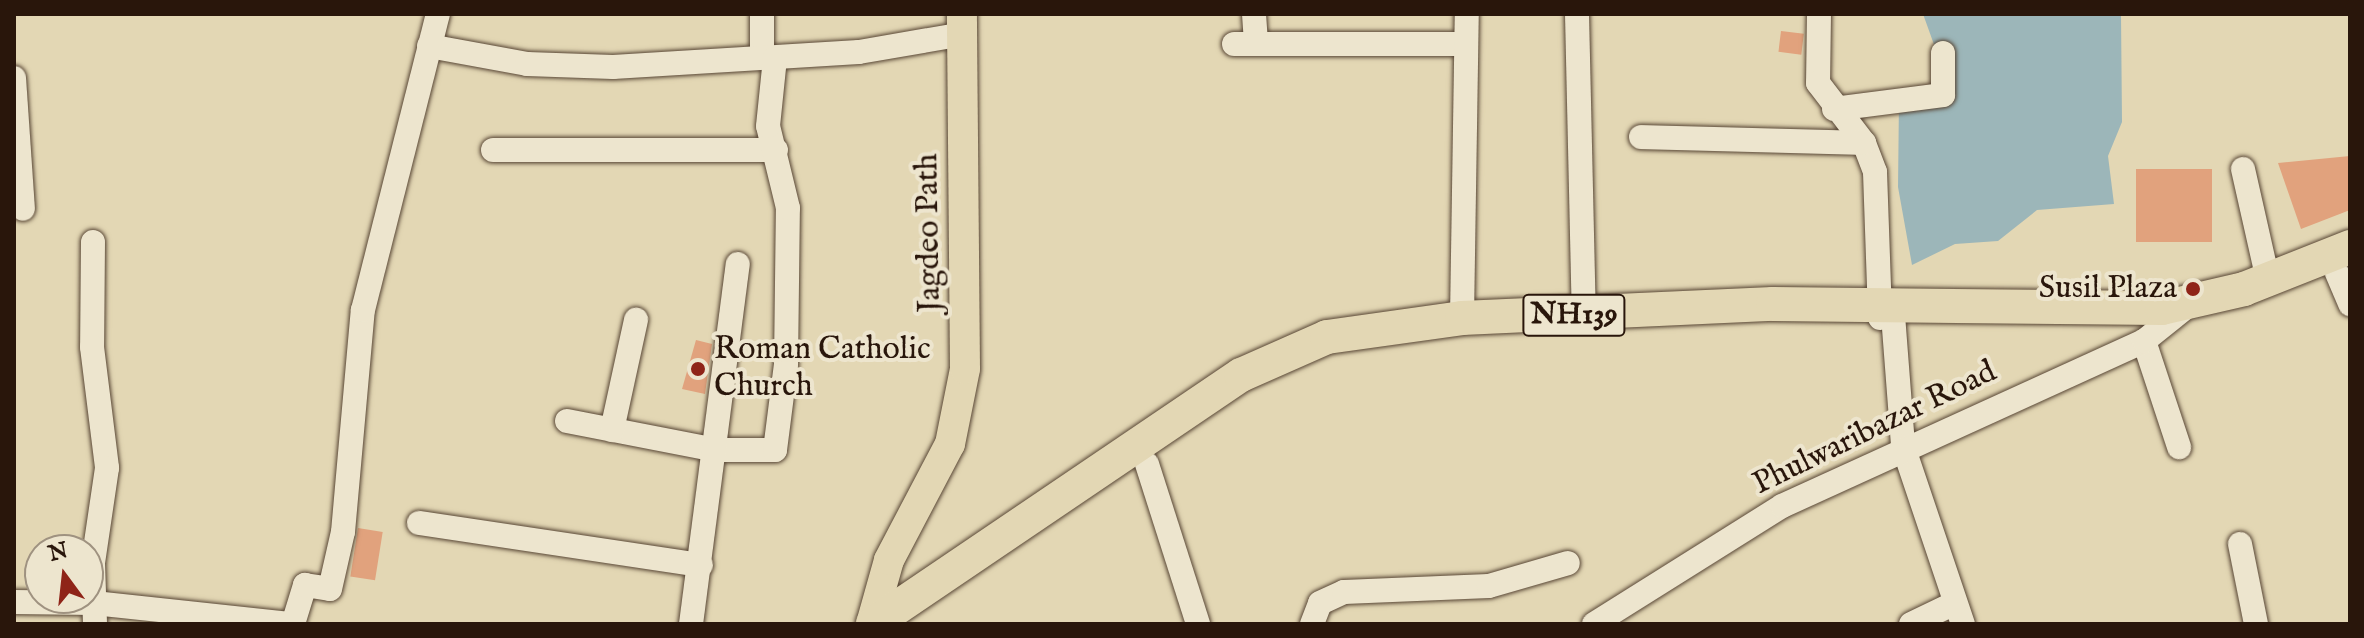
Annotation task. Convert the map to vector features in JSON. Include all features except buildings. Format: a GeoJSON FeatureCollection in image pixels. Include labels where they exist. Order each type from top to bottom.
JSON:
{"type":"FeatureCollection","features":[{"type":"Feature","properties":{"kind":"highway","name":"NH139"},"geometry":{"type":"LineString","coordinates":[[872,624],[1094,490],[1147,464],[1250,391],[1332,355],[1409,341],[1698,318],[1886,310],[2133,309],[2190,304],[2268,280],[2347,273]]}},
{"type":"Feature","properties":{"kind":"highway","name":"NH139"},"geometry":{"type":"LineString","coordinates":[[1886,310],[2154,333],[2236,311],[2347,273]]}},
{"type":"Feature","properties":{"kind":"highway","name":"NH139"},"geometry":{"type":"LineString","coordinates":[[910,624],[1094,490],[1230,382],[1287,353],[1367,328],[1462,318],[1584,315],[1698,318]]}},
{"type":"Feature","properties":{"kind":"main road","name":"Jagdeo Path"},"geometry":{"type":"LineString","coordinates":[[872,624],[889,560],[950,444],[965,369],[963,24]]}},
{"type":"Feature","properties":{"kind":"street"},"geometry":{"type":"LineString","coordinates":[[104,614],[293,624],[305,585],[330,589],[343,532],[363,310],[438,14]]}},
{"type":"Feature","properties":{"kind":"street"},"geometry":{"type":"LineString","coordinates":[[567,421],[716,450],[775,450],[780,428],[788,208],[767,113],[768,58],[762,14]]}},
{"type":"Feature","properties":{"kind":"street"},"geometry":{"type":"LineString","coordinates":[[1254,14],[1245,44],[1466,44]]}},
{"type":"Feature","properties":{"kind":"street"},"geometry":{"type":"LineString","coordinates":[[1462,318],[1467,14]]}},
{"type":"Feature","properties":{"kind":"street"},"geometry":{"type":"LineString","coordinates":[[1577,14],[1584,315]]}},
{"type":"Feature","properties":{"kind":"street"},"geometry":{"type":"LineString","coordinates":[[1819,14],[1814,67],[1834,109],[1864,143],[1875,172],[1886,310],[1903,446],[1959,614],[1911,624]]}},
{"type":"Feature","properties":{"kind":"street"},"geometry":{"type":"LineString","coordinates":[[429,46],[568,67],[859,52],[963,24]]}},
{"type":"Feature","properties":{"kind":"street"},"geometry":{"type":"LineString","coordinates":[[1834,109],[1943,95],[1943,53]]}},
{"type":"Feature","properties":{"kind":"street"},"geometry":{"type":"LineString","coordinates":[[14,78],[23,209]]}},
{"type":"Feature","properties":{"kind":"street"},"geometry":{"type":"LineString","coordinates":[[1641,137],[1864,143]]}},
{"type":"Feature","properties":{"kind":"street"},"geometry":{"type":"LineString","coordinates":[[493,150],[776,150]]}},
{"type":"Feature","properties":{"kind":"street"},"geometry":{"type":"LineString","coordinates":[[2243,169],[2268,280]]}},
{"type":"Feature","properties":{"kind":"street"},"geometry":{"type":"LineString","coordinates":[[93,242],[92,347],[107,468],[101,534]]}},
{"type":"Feature","properties":{"kind":"street"},"geometry":{"type":"LineString","coordinates":[[691,624],[738,264]]}},
{"type":"Feature","properties":{"kind":"street","name":"Phulwaribazar Road"},"geometry":{"type":"LineString","coordinates":[[1594,624],[1739,531],[1903,446],[2154,333],[2190,304]]}},
{"type":"Feature","properties":{"kind":"street"},"geometry":{"type":"LineString","coordinates":[[612,430],[636,320]]}},
{"type":"Feature","properties":{"kind":"street"},"geometry":{"type":"LineString","coordinates":[[2154,333],[2179,447]]}},
{"type":"Feature","properties":{"kind":"street"},"geometry":{"type":"LineString","coordinates":[[1147,464],[1198,624]]}},
{"type":"Feature","properties":{"kind":"street"},"geometry":{"type":"LineString","coordinates":[[419,523],[701,565]]}},
{"type":"Feature","properties":{"kind":"street"},"geometry":{"type":"LineString","coordinates":[[2240,544],[2256,624]]}},
{"type":"Feature","properties":{"kind":"street"},"geometry":{"type":"LineString","coordinates":[[1312,624],[1320,603],[1344,592],[1489,586],[1568,563]]}},
{"type":"Feature","properties":{"kind":"water"},"geometry":{"type":"Polygon","coordinates":[[[1923,14],[2121,14],[2122,122],[2108,156],[2114,204],[2037,210],[1998,241],[1955,244],[1912,265],[1898,187],[1899,99],[1943,94],[1941,64],[1923,14]]]}},
{"type":"Feature","properties":{"kind":"place","name":"Susil Plaza"},"geometry":{"type":"Point","coordinates":[2193,289]}},
{"type":"Feature","properties":{"kind":"place","name":"Roman Catholic Church"},"geometry":{"type":"Point","coordinates":[698,369]}}]}
